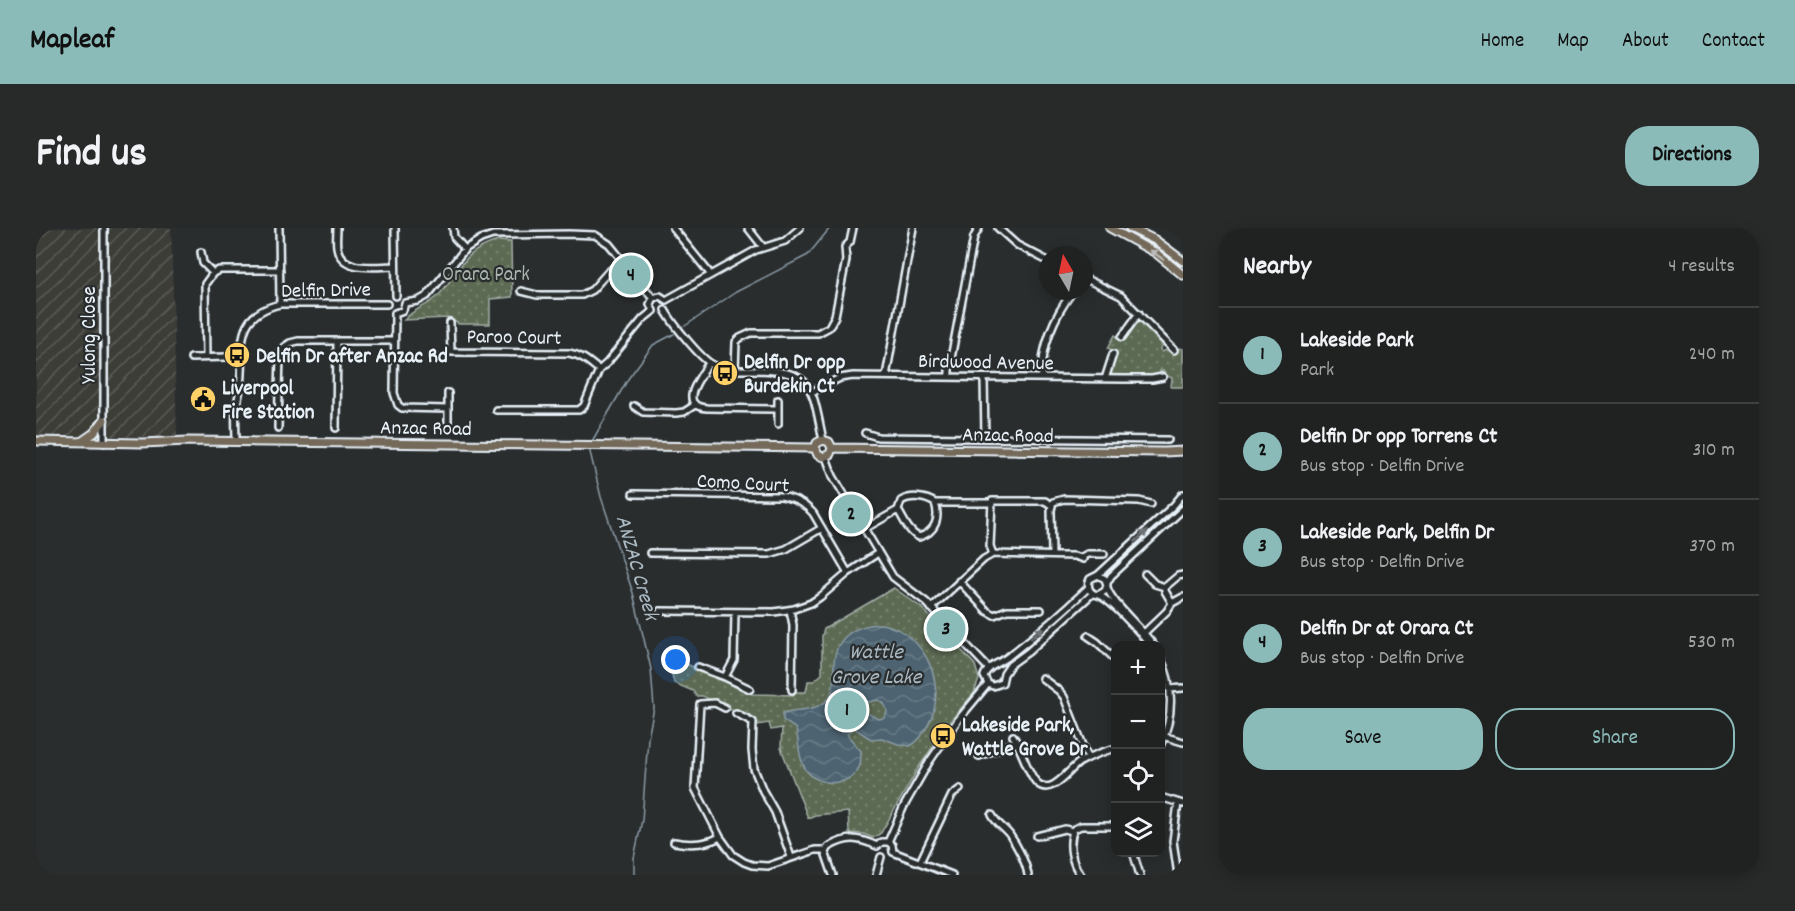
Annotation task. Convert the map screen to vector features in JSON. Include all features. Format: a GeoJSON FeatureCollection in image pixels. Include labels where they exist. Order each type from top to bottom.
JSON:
{"type":"FeatureCollection","features":[{"type":"Feature","properties":{"kind":"main road"},"geometry":{"type":"LineString","coordinates":[[1110,228],[1156,254],[1183,275]]}},
{"type":"Feature","properties":{"kind":"main road"},"geometry":{"type":"LineString","coordinates":[[1133,229],[1155,240],[1183,261]]}},
{"type":"Feature","properties":{"kind":"main road"},"geometry":{"type":"LineString","coordinates":[[81,442],[94,433],[104,420]]}},
{"type":"Feature","properties":{"kind":"main road"},"geometry":{"type":"LineString","coordinates":[[823,440],[829,442],[832,448],[826,457],[818,455],[815,448],[817,443],[823,440]]}},
{"type":"Feature","properties":{"kind":"main road","name":"Anzac Road"},"geometry":{"type":"LineString","coordinates":[[36,441],[815,448]]}},
{"type":"Feature","properties":{"kind":"main road","name":"Anzac Road"},"geometry":{"type":"LineString","coordinates":[[832,448],[1183,451]]}},
{"type":"Feature","properties":{"kind":"street","name":"Yulong Close"},"geometry":{"type":"LineString","coordinates":[[104,228],[104,443]]}},
{"type":"Feature","properties":{"kind":"street"},"geometry":{"type":"LineString","coordinates":[[279,228],[280,304]]}},
{"type":"Feature","properties":{"kind":"street"},"geometry":{"type":"LineString","coordinates":[[337,228],[337,247],[345,262],[356,266],[394,266]]}},
{"type":"Feature","properties":{"kind":"street"},"geometry":{"type":"LineString","coordinates":[[395,228],[396,296]]}},
{"type":"Feature","properties":{"kind":"street"},"geometry":{"type":"LineString","coordinates":[[453,228],[456,240],[465,249]]}},
{"type":"Feature","properties":{"kind":"street"},"geometry":{"type":"LineString","coordinates":[[674,228],[711,275]]}},
{"type":"Feature","properties":{"kind":"street"},"geometry":{"type":"LineString","coordinates":[[748,228],[763,247]]}},
{"type":"Feature","properties":{"kind":"street"},"geometry":{"type":"LineString","coordinates":[[666,300],[763,247],[785,240],[800,228]]}},
{"type":"Feature","properties":{"kind":"street"},"geometry":{"type":"LineString","coordinates":[[735,370],[736,342],[745,334],[818,333],[829,327],[835,316],[846,260],[845,247],[850,242],[853,228]]}},
{"type":"Feature","properties":{"kind":"street"},"geometry":{"type":"LineString","coordinates":[[886,376],[913,228]]}},
{"type":"Feature","properties":{"kind":"street"},"geometry":{"type":"LineString","coordinates":[[949,377],[974,237],[979,228]]}},
{"type":"Feature","properties":{"kind":"street"},"geometry":{"type":"LineString","coordinates":[[998,228],[1017,245],[1039,256]]}},
{"type":"Feature","properties":{"kind":"street"},"geometry":{"type":"LineString","coordinates":[[405,303],[427,296],[465,249],[488,236],[511,231],[569,231],[602,239],[609,244],[653,298]]}},
{"type":"Feature","properties":{"kind":"street"},"geometry":{"type":"LineString","coordinates":[[201,252],[202,263],[213,273]]}},
{"type":"Feature","properties":{"kind":"street"},"geometry":{"type":"LineString","coordinates":[[521,291],[537,295],[582,295],[592,290],[608,272],[623,261]]}},
{"type":"Feature","properties":{"kind":"street"},"geometry":{"type":"LineString","coordinates":[[206,357],[205,284],[213,273],[226,269],[279,270]]}},
{"type":"Feature","properties":{"kind":"street"},"geometry":{"type":"LineString","coordinates":[[1093,282],[1121,296],[1174,350]]}},
{"type":"Feature","properties":{"kind":"street"},"geometry":{"type":"LineString","coordinates":[[396,296],[405,303]]}},
{"type":"Feature","properties":{"kind":"street"},"geometry":{"type":"LineString","coordinates":[[396,296],[387,304],[390,311],[395,313],[403,310],[405,303]]}},
{"type":"Feature","properties":{"kind":"street"},"geometry":{"type":"LineString","coordinates":[[660,296],[666,300],[665,310],[660,313],[653,311],[650,304],[653,298],[660,296]]}},
{"type":"Feature","properties":{"kind":"street"},"geometry":{"type":"LineString","coordinates":[[1042,378],[1043,357],[1048,336],[1057,315],[1067,300]]}},
{"type":"Feature","properties":{"kind":"street","name":"Delfin Drive"},"geometry":{"type":"LineString","coordinates":[[236,442],[236,408],[240,385],[242,335],[249,321],[259,312],[280,304],[387,304]]}},
{"type":"Feature","properties":{"kind":"street"},"geometry":{"type":"LineString","coordinates":[[665,310],[700,355],[709,363],[723,369],[778,370],[800,379],[812,392],[823,440]]}},
{"type":"Feature","properties":{"kind":"street"},"geometry":{"type":"LineString","coordinates":[[496,410],[579,410],[584,406],[599,370],[643,319],[653,311]]}},
{"type":"Feature","properties":{"kind":"street"},"geometry":{"type":"LineString","coordinates":[[395,313],[394,393],[398,405],[409,409],[448,409]]}},
{"type":"Feature","properties":{"kind":"street"},"geometry":{"type":"LineString","coordinates":[[1122,337],[1139,313]]}},
{"type":"Feature","properties":{"kind":"street","name":"Paroo Court"},"geometry":{"type":"LineString","coordinates":[[450,323],[451,352],[577,354],[599,370]]}},
{"type":"Feature","properties":{"kind":"street"},"geometry":{"type":"LineString","coordinates":[[278,428],[280,351],[290,343],[298,341],[394,341]]}},
{"type":"Feature","properties":{"kind":"street"},"geometry":{"type":"LineString","coordinates":[[336,428],[337,341]]}},
{"type":"Feature","properties":{"kind":"street"},"geometry":{"type":"LineString","coordinates":[[1163,350],[1168,345]]}},
{"type":"Feature","properties":{"kind":"street"},"geometry":{"type":"LineString","coordinates":[[1105,379],[1113,354]]}},
{"type":"Feature","properties":{"kind":"street"},"geometry":{"type":"LineString","coordinates":[[191,358],[227,357]]}},
{"type":"Feature","properties":{"kind":"street"},"geometry":{"type":"LineString","coordinates":[[709,363],[693,388],[692,399],[695,405],[700,408],[777,409]]}},
{"type":"Feature","properties":{"kind":"street","name":"Birdwood Avenue"},"geometry":{"type":"LineString","coordinates":[[812,392],[846,377],[1152,380],[1163,377]]}},
{"type":"Feature","properties":{"kind":"street"},"geometry":{"type":"LineString","coordinates":[[984,378],[985,438]]}},
{"type":"Feature","properties":{"kind":"street"},"geometry":{"type":"LineString","coordinates":[[448,393],[448,423]]}},
{"type":"Feature","properties":{"kind":"street"},"geometry":{"type":"LineString","coordinates":[[778,400],[778,424]]}},
{"type":"Feature","properties":{"kind":"street"},"geometry":{"type":"LineString","coordinates":[[634,406],[643,412],[676,413],[684,412],[695,405]]}},
{"type":"Feature","properties":{"kind":"street"},"geometry":{"type":"LineString","coordinates":[[865,434],[878,437],[1168,440]]}},
{"type":"Feature","properties":{"kind":"street"},"geometry":{"type":"LineString","coordinates":[[826,457],[833,476],[893,577],[931,608],[991,667],[1000,669],[1004,674]]}},
{"type":"Feature","properties":{"kind":"street","name":"Como Court"},"geometry":{"type":"LineString","coordinates":[[633,494],[781,496],[800,502],[807,506],[822,528],[848,573]]}},
{"type":"Feature","properties":{"kind":"street"},"geometry":{"type":"LineString","coordinates":[[1183,494],[1098,575],[1090,579],[1088,588],[1022,646],[991,667],[984,676],[988,684],[999,685],[1010,664],[1028,652],[1095,594],[1104,592],[1111,576],[1183,509]]}},
{"type":"Feature","properties":{"kind":"street"},"geometry":{"type":"LineString","coordinates":[[864,528],[898,510],[900,503],[908,498],[928,498],[935,502],[1045,501],[1051,505]]}},
{"type":"Feature","properties":{"kind":"street"},"geometry":{"type":"LineString","coordinates":[[1051,505],[1064,500],[1139,501],[1151,504]]}},
{"type":"Feature","properties":{"kind":"street"},"geometry":{"type":"LineString","coordinates":[[898,510],[914,535],[921,536],[928,533],[936,524],[935,502]]}},
{"type":"Feature","properties":{"kind":"street"},"geometry":{"type":"LineString","coordinates":[[992,503],[990,546],[993,554]]}},
{"type":"Feature","properties":{"kind":"street"},"geometry":{"type":"LineString","coordinates":[[1051,505],[1052,555]]}},
{"type":"Feature","properties":{"kind":"street"},"geometry":{"type":"LineString","coordinates":[[650,553],[770,555],[786,549],[822,528]]}},
{"type":"Feature","properties":{"kind":"street"},"geometry":{"type":"LineString","coordinates":[[660,611],[774,612],[790,610],[811,603],[848,573],[878,553]]}},
{"type":"Feature","properties":{"kind":"street"},"geometry":{"type":"LineString","coordinates":[[931,608],[984,559],[993,554],[1082,558],[1087,554],[1104,554]]}},
{"type":"Feature","properties":{"kind":"street"},"geometry":{"type":"LineString","coordinates":[[1145,574],[1155,584],[1165,587]]}},
{"type":"Feature","properties":{"kind":"street"},"geometry":{"type":"LineString","coordinates":[[1098,575],[1105,579],[1112,597],[1149,641]]}},
{"type":"Feature","properties":{"kind":"street"},"geometry":{"type":"LineString","coordinates":[[1165,587],[1178,576],[1183,575]]}},
{"type":"Feature","properties":{"kind":"street"},"geometry":{"type":"LineString","coordinates":[[959,581],[987,611],[994,615],[1007,610],[1041,610]]}},
{"type":"Feature","properties":{"kind":"street"},"geometry":{"type":"LineString","coordinates":[[1165,587],[1172,603]]}},
{"type":"Feature","properties":{"kind":"street"},"geometry":{"type":"LineString","coordinates":[[1088,588],[1107,600],[1143,634]]}},
{"type":"Feature","properties":{"kind":"street"},"geometry":{"type":"LineString","coordinates":[[1143,634],[1167,611],[1172,603],[1183,597]]}},
{"type":"Feature","properties":{"kind":"street"},"geometry":{"type":"LineString","coordinates":[[790,610],[793,625],[792,690]]}},
{"type":"Feature","properties":{"kind":"street"},"geometry":{"type":"LineString","coordinates":[[724,677],[734,660],[735,612]]}},
{"type":"Feature","properties":{"kind":"street"},"geometry":{"type":"LineString","coordinates":[[1088,636],[1111,655]]}},
{"type":"Feature","properties":{"kind":"street"},"geometry":{"type":"LineString","coordinates":[[698,667],[750,689]]}},
{"type":"Feature","properties":{"kind":"street"},"geometry":{"type":"LineString","coordinates":[[1165,667],[1170,710],[1165,726]]}},
{"type":"Feature","properties":{"kind":"street"},"geometry":{"type":"LineString","coordinates":[[1165,677],[1169,689]]}},
{"type":"Feature","properties":{"kind":"street"},"geometry":{"type":"LineString","coordinates":[[1042,678],[1059,691],[1068,704],[1088,758]]}},
{"type":"Feature","properties":{"kind":"street"},"geometry":{"type":"LineString","coordinates":[[888,842],[912,791],[929,762],[957,720],[988,684]]}},
{"type":"Feature","properties":{"kind":"street"},"geometry":{"type":"LineString","coordinates":[[1169,689],[1183,688]]}},
{"type":"Feature","properties":{"kind":"street"},"geometry":{"type":"LineString","coordinates":[[725,708],[709,703],[699,704],[694,788],[720,837],[734,855],[752,865],[772,865],[815,850],[826,850],[832,844],[853,838],[877,846]]}},
{"type":"Feature","properties":{"kind":"street"},"geometry":{"type":"LineString","coordinates":[[736,713],[753,722],[754,769],[775,812],[791,857]]}},
{"type":"Feature","properties":{"kind":"street"},"geometry":{"type":"LineString","coordinates":[[1013,736],[1032,777],[1042,785],[1056,784],[1073,766],[1113,749]]}},
{"type":"Feature","properties":{"kind":"street"},"geometry":{"type":"LineString","coordinates":[[1165,737],[1183,742]]}},
{"type":"Feature","properties":{"kind":"street"},"geometry":{"type":"LineString","coordinates":[[979,756],[1017,742]]}},
{"type":"Feature","properties":{"kind":"street"},"geometry":{"type":"LineString","coordinates":[[920,862],[952,795],[960,789]]}},
{"type":"Feature","properties":{"kind":"street"},"geometry":{"type":"LineString","coordinates":[[1165,798],[1180,803],[1173,841],[1178,875]]}},
{"type":"Feature","properties":{"kind":"street"},"geometry":{"type":"LineString","coordinates":[[992,815],[998,825],[1008,833],[1027,866],[1028,875]]}},
{"type":"Feature","properties":{"kind":"street"},"geometry":{"type":"LineString","coordinates":[[1072,831],[1078,826],[1111,826]]}},
{"type":"Feature","properties":{"kind":"street"},"geometry":{"type":"LineString","coordinates":[[1037,836],[1065,829],[1072,831]]}},
{"type":"Feature","properties":{"kind":"street"},"geometry":{"type":"LineString","coordinates":[[1072,831],[1073,859],[1081,875]]}},
{"type":"Feature","properties":{"kind":"street"},"geometry":{"type":"LineString","coordinates":[[674,842],[708,843],[720,837]]}},
{"type":"Feature","properties":{"kind":"street"},"geometry":{"type":"LineString","coordinates":[[881,857],[876,851],[877,846],[882,842],[888,842],[893,847],[893,852]]}},
{"type":"Feature","properties":{"kind":"street"},"geometry":{"type":"LineString","coordinates":[[826,850],[832,875]]}},
{"type":"Feature","properties":{"kind":"street"},"geometry":{"type":"LineString","coordinates":[[893,852],[952,875]]}},
{"type":"Feature","properties":{"kind":"street"},"geometry":{"type":"LineString","coordinates":[[881,857],[888,857],[893,852]]}},
{"type":"Feature","properties":{"kind":"street"},"geometry":{"type":"LineString","coordinates":[[876,875],[881,857]]}},
{"type":"Feature","properties":{"kind":"street"},"geometry":{"type":"LineString","coordinates":[[1137,857],[1142,875]]}},
{"type":"Feature","properties":{"kind":"shaded area"},"geometry":{"type":"Polygon","coordinates":[[[36,228],[171,228],[177,437],[36,436],[36,228]]]}},
{"type":"Feature","properties":{"kind":"green space","name":"Orara Park"},"geometry":{"type":"Polygon","coordinates":[[[498,241],[511,242],[512,297],[490,299],[490,324],[459,324],[448,318],[404,320],[412,312],[438,296],[468,257],[485,245],[498,241]]]}},
{"type":"Feature","properties":{"kind":"green space"},"geometry":{"type":"Polygon","coordinates":[[[1141,320],[1164,341],[1160,349],[1162,352],[1168,349],[1175,352],[1180,348],[1183,349],[1183,387],[1171,387],[1172,378],[1165,375],[1164,371],[1160,371],[1156,377],[1116,377],[1112,375],[1110,369],[1116,352],[1108,348],[1115,335],[1123,340],[1141,320]]]}},
{"type":"Feature","properties":{"kind":"green space"},"geometry":{"type":"Polygon","coordinates":[[[894,588],[922,608],[975,665],[979,679],[974,693],[951,720],[919,767],[881,833],[873,838],[864,834],[849,833],[848,812],[815,815],[808,818],[781,748],[782,728],[771,730],[769,723],[757,725],[751,717],[703,696],[696,696],[693,691],[674,683],[667,655],[752,694],[794,695],[795,692],[806,692],[808,681],[814,681],[822,674],[824,629],[894,588]]]}},
{"type":"Feature","properties":{"kind":"water","name":"Wattle Grove Lake"},"geometry":{"type":"Polygon","coordinates":[[[882,624],[897,629],[911,638],[921,650],[934,679],[936,695],[934,710],[922,734],[910,746],[882,738],[871,739],[854,728],[848,736],[861,751],[860,765],[856,772],[843,781],[819,780],[812,776],[803,765],[796,729],[783,720],[783,713],[812,708],[827,700],[833,687],[835,654],[838,646],[856,629],[882,624]],[[879,700],[861,704],[859,709],[863,716],[869,714],[878,719],[884,718],[887,713],[886,708],[879,700]]]}},
{"type":"Feature","properties":{"kind":"waterway","name":"ANZAC Creek"},"geometry":{"type":"LineString","coordinates":[[685,326],[736,292],[808,255],[830,228]]}},
{"type":"Feature","properties":{"kind":"waterway","name":"ANZAC Creek"},"geometry":{"type":"LineString","coordinates":[[591,443],[628,379],[653,345],[674,334]]}},
{"type":"Feature","properties":{"kind":"waterway","name":"ANZAC Creek"},"geometry":{"type":"LineString","coordinates":[[590,448],[601,497],[633,593],[651,669],[654,708],[648,738],[642,820],[634,858],[634,875]]}},
{"type":"Feature","properties":{"kind":"place","name":"Delfin Dr at Orara Ct"},"geometry":{"type":"Point","coordinates":[631,275]}},
{"type":"Feature","properties":{"kind":"place","name":"Delfin Dr after Anzac Rd"},"geometry":{"type":"Point","coordinates":[237,355]}},
{"type":"Feature","properties":{"kind":"place","name":"Delfin Dr opp Burdekin Ct"},"geometry":{"type":"Point","coordinates":[725,373]}},
{"type":"Feature","properties":{"kind":"place","name":"Liverpool Fire Station"},"geometry":{"type":"Point","coordinates":[203,399]}},
{"type":"Feature","properties":{"kind":"place","name":"Delfin Dr opp Torrens Ct"},"geometry":{"type":"Point","coordinates":[851,514]}},
{"type":"Feature","properties":{"kind":"place","name":"Lakeside Park, Delfin Dr"},"geometry":{"type":"Point","coordinates":[946,629]}},
{"type":"Feature","properties":{"kind":"place","name":"Lakeside Park"},"geometry":{"type":"Point","coordinates":[847,710]}},
{"type":"Feature","properties":{"kind":"place","name":"Lakeside Park, Wattle Grove Dr"},"geometry":{"type":"Point","coordinates":[943,736]}}]}
